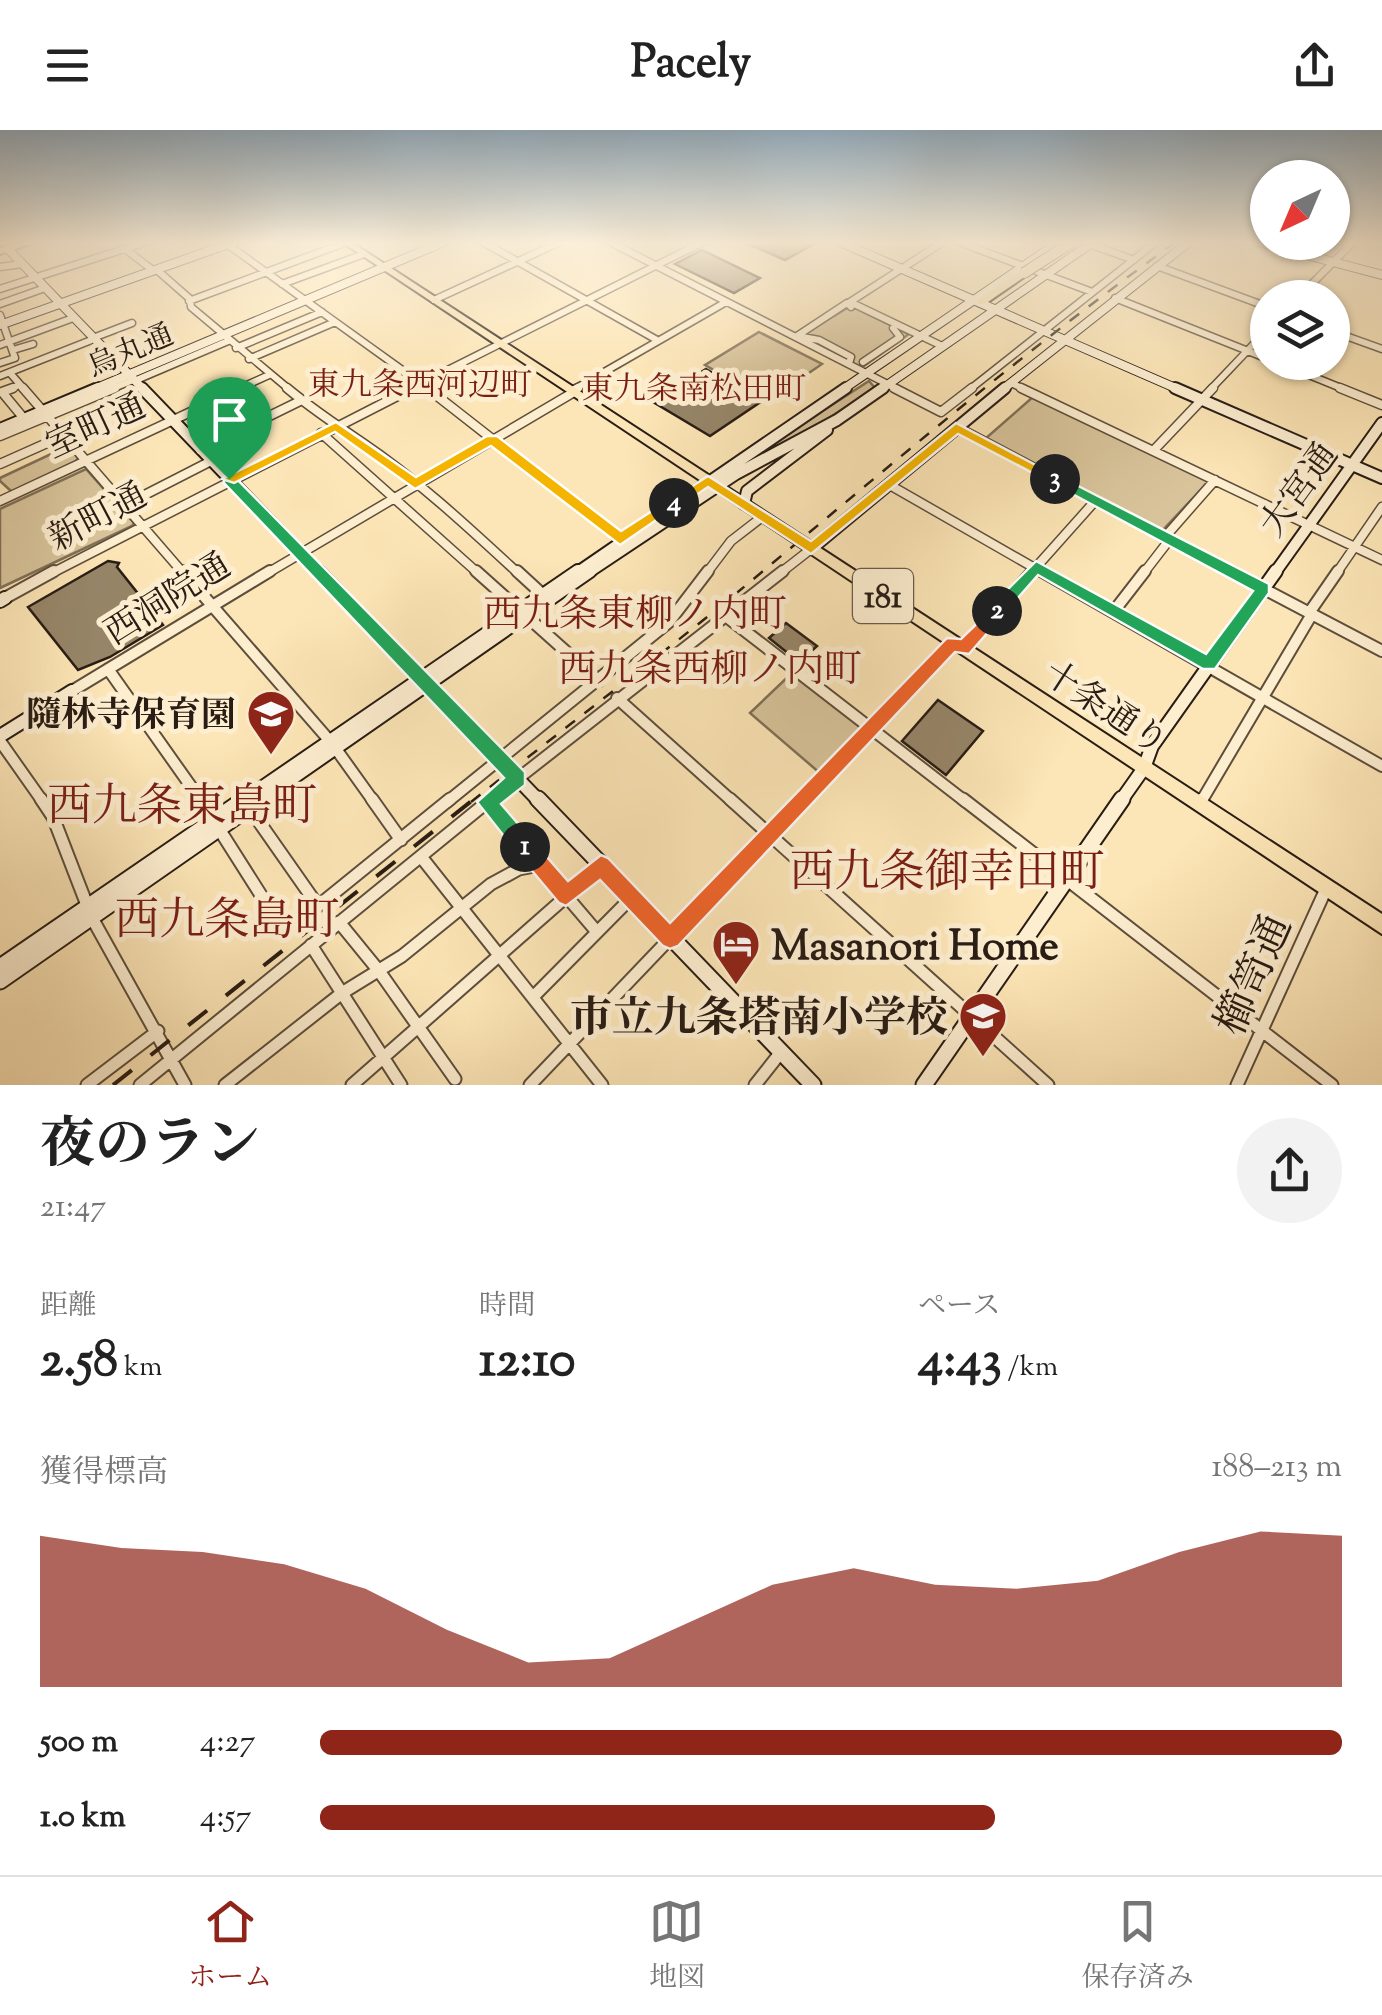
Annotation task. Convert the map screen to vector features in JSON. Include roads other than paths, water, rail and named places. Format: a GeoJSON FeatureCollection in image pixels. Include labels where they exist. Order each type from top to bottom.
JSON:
{"type":"FeatureCollection","features":[{"type":"Feature","properties":{"kind":"highway"},"geometry":{"type":"LineString","coordinates":[[978,301],[998,287]]}},
{"type":"Feature","properties":{"kind":"main road","name":"十条通り"},"geometry":{"type":"LineString","coordinates":[[413,287],[1382,925]]}},
{"type":"Feature","properties":{"kind":"street"},"geometry":{"type":"LineString","coordinates":[[3,371],[15,358],[13,350],[4,343],[1,321],[110,287]]}},
{"type":"Feature","properties":{"kind":"street"},"geometry":{"type":"LineString","coordinates":[[173,287],[236,348],[478,534],[542,594]]}},
{"type":"Feature","properties":{"kind":"street"},"geometry":{"type":"LineString","coordinates":[[190,301],[229,287]]}},
{"type":"Feature","properties":{"kind":"street"},"geometry":{"type":"LineString","coordinates":[[286,287],[421,384],[620,539]]}},
{"type":"Feature","properties":{"kind":"street","name":"烏丸通"},"geometry":{"type":"LineString","coordinates":[[0,430],[333,287]]}},
{"type":"Feature","properties":{"kind":"street"},"geometry":{"type":"LineString","coordinates":[[434,300],[463,287]]}},
{"type":"Feature","properties":{"kind":"street"},"geometry":{"type":"LineString","coordinates":[[562,287],[657,340]]}},
{"type":"Feature","properties":{"kind":"street","name":"新町通"},"geometry":{"type":"LineString","coordinates":[[3,599],[229,479],[615,287]]}},
{"type":"Feature","properties":{"kind":"street"},"geometry":{"type":"LineString","coordinates":[[696,287],[865,367],[888,386],[941,412],[1099,287]]}},
{"type":"Feature","properties":{"kind":"street"},"geometry":{"type":"LineString","coordinates":[[873,287],[850,302],[942,346]]}},
{"type":"Feature","properties":{"kind":"street"},"geometry":{"type":"LineString","coordinates":[[944,287],[1382,478]]}},
{"type":"Feature","properties":{"kind":"street"},"geometry":{"type":"LineString","coordinates":[[523,612],[620,539],[712,483],[837,420],[1025,287]]}},
{"type":"Feature","properties":{"kind":"street"},"geometry":{"type":"LineString","coordinates":[[1077,287],[1092,292]]}},
{"type":"Feature","properties":{"kind":"street"},"geometry":{"type":"LineString","coordinates":[[140,1085],[617,698],[811,549],[1130,287]]}},
{"type":"Feature","properties":{"kind":"street"},"geometry":{"type":"LineString","coordinates":[[1213,287],[1250,300]]}},
{"type":"Feature","properties":{"kind":"street"},"geometry":{"type":"LineString","coordinates":[[0,304],[45,288],[813,1085]]}},
{"type":"Feature","properties":{"kind":"street"},"geometry":{"type":"LineString","coordinates":[[1115,298],[1250,352]]}},
{"type":"Feature","properties":{"kind":"street"},"geometry":{"type":"LineString","coordinates":[[0,981],[90,912],[712,483],[865,367],[900,337],[900,331],[847,304],[798,336],[811,335],[865,367],[888,359],[978,301]]}},
{"type":"Feature","properties":{"kind":"street","name":"西洞院通"},"geometry":{"type":"LineString","coordinates":[[0,738],[300,552],[726,302]]}},
{"type":"Feature","properties":{"kind":"street"},"geometry":{"type":"LineString","coordinates":[[236,348],[322,312]]}},
{"type":"Feature","properties":{"kind":"street"},"geometry":{"type":"LineString","coordinates":[[26,316],[46,343]]}},
{"type":"Feature","properties":{"kind":"street"},"geometry":{"type":"LineString","coordinates":[[4,343],[74,318]]}},
{"type":"Feature","properties":{"kind":"street"},"geometry":{"type":"LineString","coordinates":[[249,358],[335,322]]}},
{"type":"Feature","properties":{"kind":"street"},"geometry":{"type":"LineString","coordinates":[[3,371],[132,323]]}},
{"type":"Feature","properties":{"kind":"street"},"geometry":{"type":"LineString","coordinates":[[884,324],[920,336]]}},
{"type":"Feature","properties":{"kind":"street"},"geometry":{"type":"LineString","coordinates":[[1350,337],[1382,349]]}},
{"type":"Feature","properties":{"kind":"street"},"geometry":{"type":"LineString","coordinates":[[13,350],[33,344]]}},
{"type":"Feature","properties":{"kind":"street"},"geometry":{"type":"LineString","coordinates":[[1154,450],[1250,348]]}},
{"type":"Feature","properties":{"kind":"street"},"geometry":{"type":"LineString","coordinates":[[3,371],[86,460],[332,745],[402,840]]}},
{"type":"Feature","properties":{"kind":"street","name":"室町通"},"geometry":{"type":"LineString","coordinates":[[3,499],[268,374]]}},
{"type":"Feature","properties":{"kind":"street"},"geometry":{"type":"LineString","coordinates":[[1320,380],[1382,405]]}},
{"type":"Feature","properties":{"kind":"street"},"geometry":{"type":"LineString","coordinates":[[1011,383],[1382,560]]}},
{"type":"Feature","properties":{"kind":"street"},"geometry":{"type":"LineString","coordinates":[[20,385],[2,392],[22,415]]}},
{"type":"Feature","properties":{"kind":"street"},"geometry":{"type":"LineString","coordinates":[[200,450],[300,400]]}},
{"type":"Feature","properties":{"kind":"street","name":"烏丸通"},"geometry":{"type":"LineString","coordinates":[[0,430],[22,415],[43,412]]}},
{"type":"Feature","properties":{"kind":"street"},"geometry":{"type":"LineString","coordinates":[[744,504],[747,490],[816,442],[837,420]]}},
{"type":"Feature","properties":{"kind":"street","name":"大宮通"},"geometry":{"type":"LineString","coordinates":[[924,1085],[1144,768],[1152,746],[1382,423]]}},
{"type":"Feature","properties":{"kind":"street"},"geometry":{"type":"LineString","coordinates":[[956,428],[1382,651]]}},
{"type":"Feature","properties":{"kind":"street"},"geometry":{"type":"LineString","coordinates":[[322,433],[599,680]]}},
{"type":"Feature","properties":{"kind":"street"},"geometry":{"type":"LineString","coordinates":[[0,464],[64,435]]}},
{"type":"Feature","properties":{"kind":"street"},"geometry":{"type":"LineString","coordinates":[[125,505],[211,461]]}},
{"type":"Feature","properties":{"kind":"street"},"geometry":{"type":"LineString","coordinates":[[1114,610],[1215,480]]}},
{"type":"Feature","properties":{"kind":"street"},"geometry":{"type":"LineString","coordinates":[[888,484],[1382,766]]}},
{"type":"Feature","properties":{"kind":"street"},"geometry":{"type":"LineString","coordinates":[[0,488],[3,499]]}},
{"type":"Feature","properties":{"kind":"street"},"geometry":{"type":"LineString","coordinates":[[530,1085],[871,729],[1036,567],[1096,500]]}},
{"type":"Feature","properties":{"kind":"street"},"geometry":{"type":"LineString","coordinates":[[1199,805],[1311,613],[1382,507]]}},
{"type":"Feature","properties":{"kind":"street"},"geometry":{"type":"LineString","coordinates":[[250,809],[318,906],[669,622],[731,541],[762,516]]}},
{"type":"Feature","properties":{"kind":"street"},"geometry":{"type":"LineString","coordinates":[[723,614],[1332,1085]]}},
{"type":"Feature","properties":{"kind":"street"},"geometry":{"type":"LineString","coordinates":[[108,670],[218,824],[285,933]]}},
{"type":"Feature","properties":{"kind":"street"},"geometry":{"type":"LineString","coordinates":[[617,698],[1048,1085]]}},
{"type":"Feature","properties":{"kind":"street"},"geometry":{"type":"LineString","coordinates":[[0,738],[52,817],[90,912],[185,1085]]}},
{"type":"Feature","properties":{"kind":"street"},"geometry":{"type":"LineString","coordinates":[[218,824],[250,809],[332,745]]}},
{"type":"Feature","properties":{"kind":"street"},"geometry":{"type":"LineString","coordinates":[[487,802],[597,932]]}},
{"type":"Feature","properties":{"kind":"street"},"geometry":{"type":"LineString","coordinates":[[422,858],[602,1085]]}},
{"type":"Feature","properties":{"kind":"street"},"geometry":{"type":"LineString","coordinates":[[225,1085],[507,874],[540,865]]}},
{"type":"Feature","properties":{"kind":"street"},"geometry":{"type":"LineString","coordinates":[[352,1085],[601,866]]}},
{"type":"Feature","properties":{"kind":"street","name":"櫛笥通"},"geometry":{"type":"LineString","coordinates":[[1236,1085],[1326,888]]}},
{"type":"Feature","properties":{"kind":"street"},"geometry":{"type":"LineString","coordinates":[[534,996],[632,897]]}},
{"type":"Feature","properties":{"kind":"street"},"geometry":{"type":"LineString","coordinates":[[0,967],[90,912]]}},
{"type":"Feature","properties":{"kind":"street"},"geometry":{"type":"LineString","coordinates":[[338,922],[455,1079]]}},
{"type":"Feature","properties":{"kind":"street"},"geometry":{"type":"LineString","coordinates":[[312,945],[401,1085]]}},
{"type":"Feature","properties":{"kind":"street"},"geometry":{"type":"LineString","coordinates":[[86,1085],[158,1031]]}},
{"type":"Feature","properties":{"kind":"street"},"geometry":{"type":"LineString","coordinates":[[756,1085],[782,1052]]}},
{"type":"Feature","properties":{"kind":"railway"},"geometry":{"type":"LineString","coordinates":[[471,802],[701,622],[1007,370],[1116,287]]}},
{"type":"Feature","properties":{"kind":"railway"},"geometry":{"type":"LineString","coordinates":[[113,1085],[474,799]]}},
{"type":"Feature","properties":{"kind":"place","name":"隨林寺保育園"},"geometry":{"type":"Point","coordinates":[271,756]}},
{"type":"Feature","properties":{"kind":"place","name":"Masanori Home"},"geometry":{"type":"Point","coordinates":[736,986]}},
{"type":"Feature","properties":{"kind":"place","name":"市立九条塔南小学校"},"geometry":{"type":"Point","coordinates":[983,1058]}},
{"type":"Feature","properties":{"kind":"district","name":"東九条西河辺町"},"geometry":{"type":"Point","coordinates":[420,384]}},
{"type":"Feature","properties":{"kind":"district","name":"東九条南松田町"},"geometry":{"type":"Point","coordinates":[694,388]}},
{"type":"Feature","properties":{"kind":"district","name":"西九条東柳ノ内町"},"geometry":{"type":"Point","coordinates":[635,613]}},
{"type":"Feature","properties":{"kind":"district","name":"西九条西柳ノ内町"},"geometry":{"type":"Point","coordinates":[710,668]}},
{"type":"Feature","properties":{"kind":"district","name":"西九条東島町"},"geometry":{"type":"Point","coordinates":[182,804]}},
{"type":"Feature","properties":{"kind":"district","name":"西九条御幸田町"},"geometry":{"type":"Point","coordinates":[947,870]}},
{"type":"Feature","properties":{"kind":"district","name":"西九条島町"},"geometry":{"type":"Point","coordinates":[227,918]}}]}
